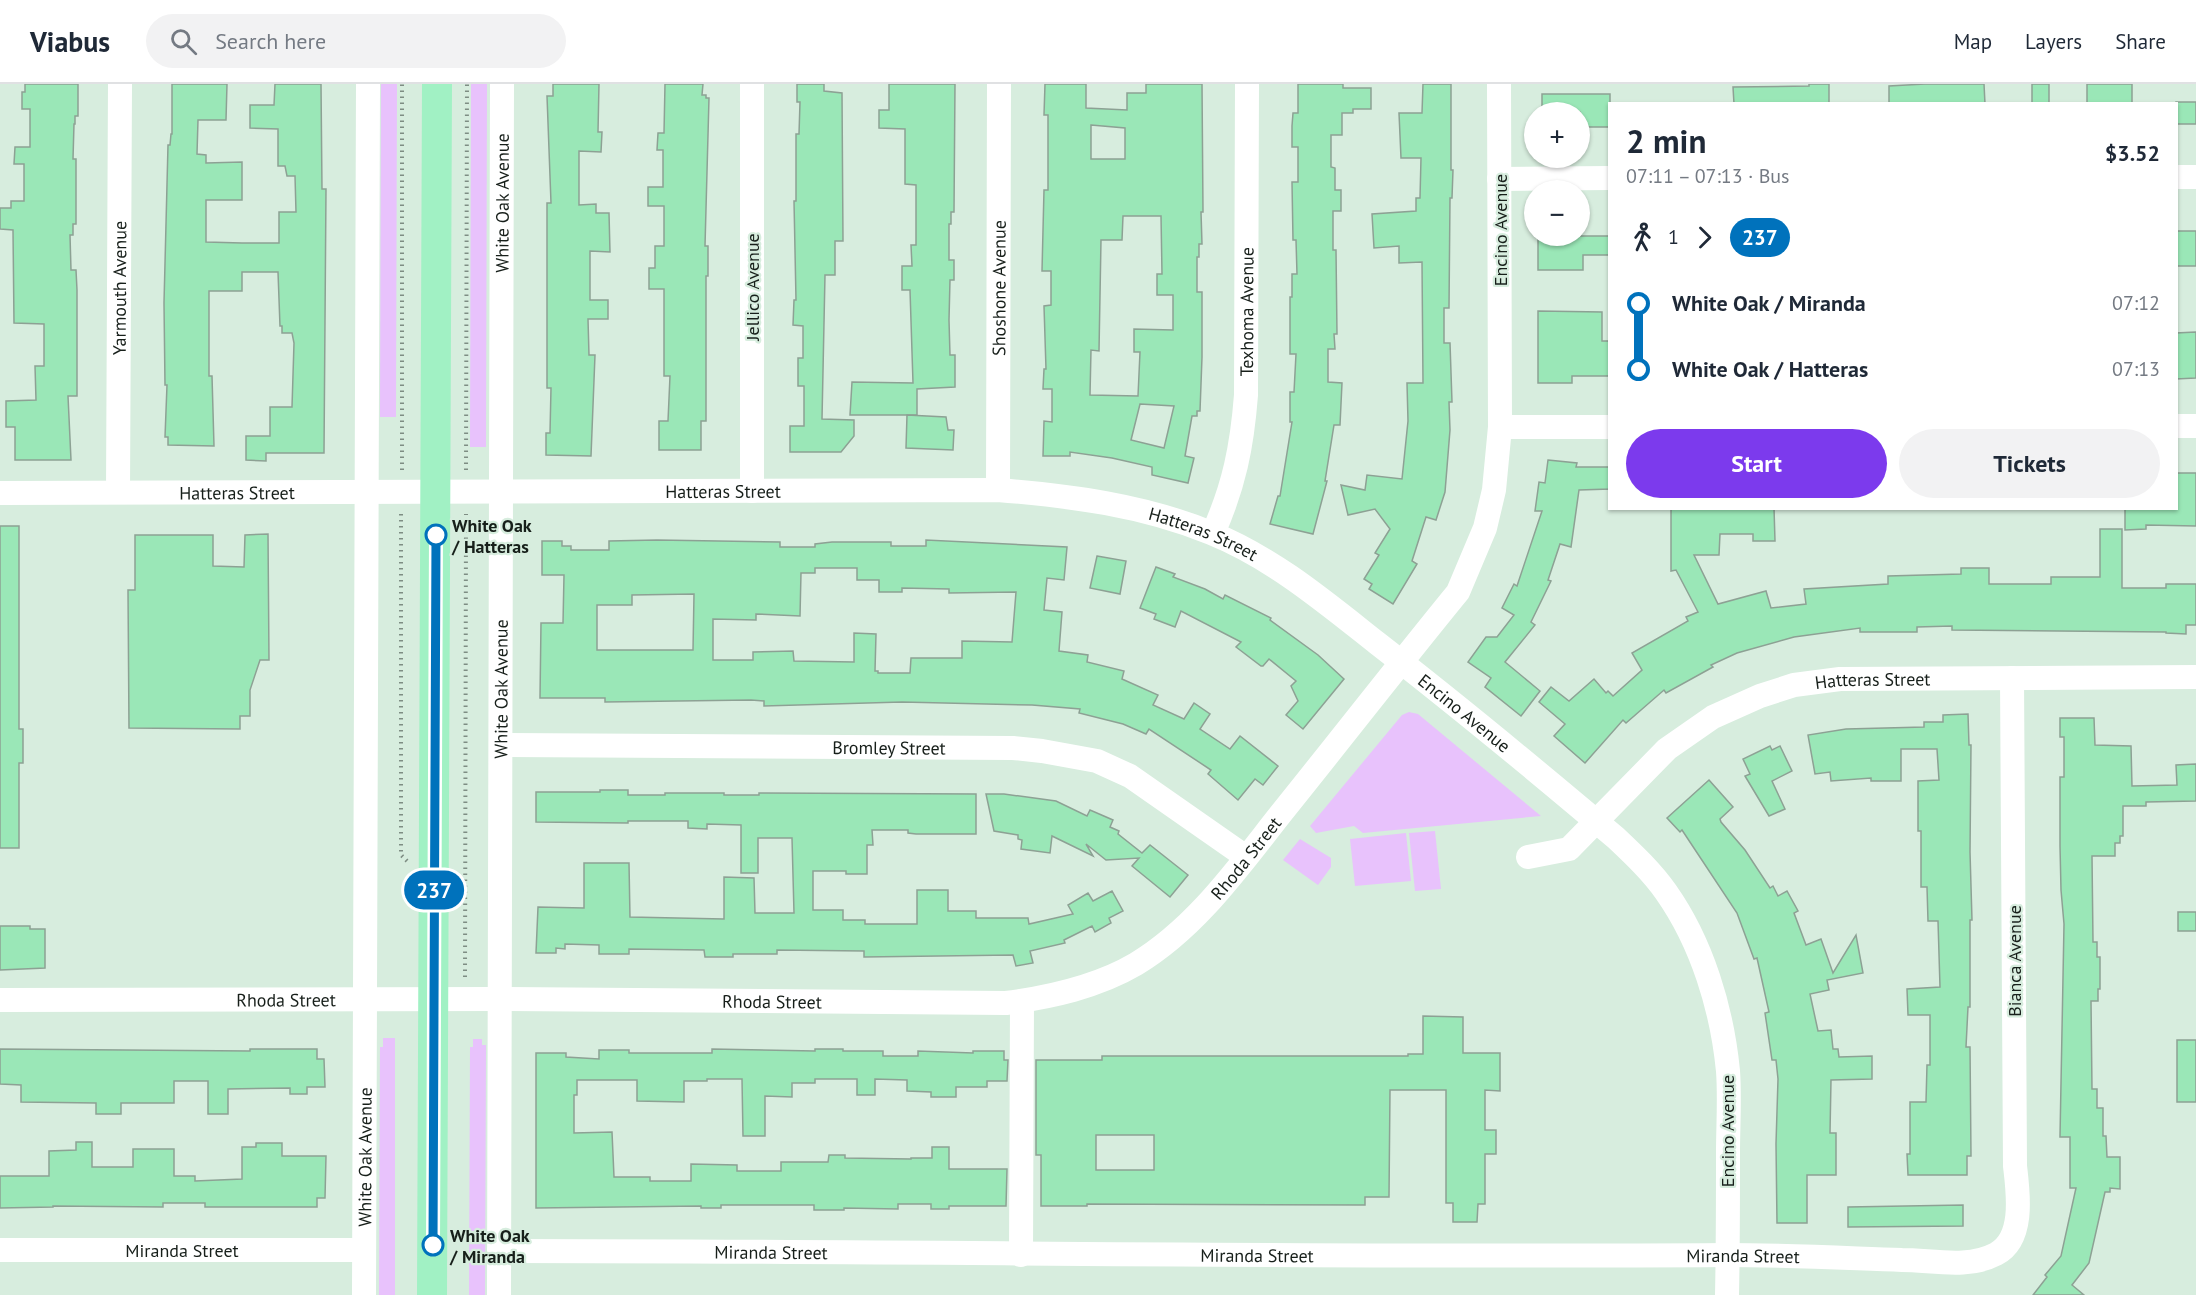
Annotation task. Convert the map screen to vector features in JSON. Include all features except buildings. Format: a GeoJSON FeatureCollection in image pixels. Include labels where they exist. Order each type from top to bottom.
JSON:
{"type":"FeatureCollection","features":[{"type":"Feature","properties":{"kind":"main road"},"geometry":{"type":"LineString","coordinates":[[432,1295],[437,84]]}},
{"type":"Feature","properties":{"kind":"street","name":"Yarmouth Avenue"},"geometry":{"type":"LineString","coordinates":[[118,492],[120,84]]}},
{"type":"Feature","properties":{"kind":"street","name":"White Oak Avenue"},"geometry":{"type":"LineString","coordinates":[[364,1295],[368,84]]}},
{"type":"Feature","properties":{"kind":"street","name":"White Oak Avenue"},"geometry":{"type":"LineString","coordinates":[[499,1295],[502,84]]}},
{"type":"Feature","properties":{"kind":"street","name":"Jellico Avenue"},"geometry":{"type":"LineString","coordinates":[[752,84],[752,491]]}},
{"type":"Feature","properties":{"kind":"street","name":"Shoshone Avenue"},"geometry":{"type":"LineString","coordinates":[[998,490],[999,84]]}},
{"type":"Feature","properties":{"kind":"street","name":"Texhoma Avenue"},"geometry":{"type":"LineString","coordinates":[[1213,533],[1225,507],[1239,461],[1244,429],[1247,84]]}},
{"type":"Feature","properties":{"kind":"street","name":"Encino Avenue"},"geometry":{"type":"LineString","coordinates":[[1499,84],[1500,427],[1494,490],[1485,528],[1458,592],[1401,662],[1596,821],[1642,863],[1683,918],[1700,955],[1714,996],[1723,1031],[1728,1073],[1727,1295]]}},
{"type":"Feature","properties":{"kind":"street"},"geometry":{"type":"LineString","coordinates":[[2178,177],[2196,177]]}},
{"type":"Feature","properties":{"kind":"street"},"geometry":{"type":"LineString","coordinates":[[1499,179],[1608,178]]}},
{"type":"Feature","properties":{"kind":"street"},"geometry":{"type":"LineString","coordinates":[[2178,426],[2196,426]]}},
{"type":"Feature","properties":{"kind":"street"},"geometry":{"type":"LineString","coordinates":[[1500,427],[1608,427]]}},
{"type":"Feature","properties":{"kind":"street","name":"Hatteras Street"},"geometry":{"type":"LineString","coordinates":[[0,493],[998,490],[1056,495],[1120,505],[1165,516],[1213,533],[1295,579],[1401,662]]}},
{"type":"Feature","properties":{"kind":"street","name":"Rhoda Street"},"geometry":{"type":"LineString","coordinates":[[0,1000],[500,999],[1006,1003],[1042,998],[1090,985],[1136,964],[1181,929],[1221,890],[1401,662]]}},
{"type":"Feature","properties":{"kind":"street","name":"Hatteras Street"},"geometry":{"type":"LineString","coordinates":[[1527,857],[1569,849],[1666,749],[1713,717],[1760,696],[1794,685],[1840,679],[2196,677]]}},
{"type":"Feature","properties":{"kind":"street","name":"Bianca Avenue"},"geometry":{"type":"LineString","coordinates":[[2010,1243],[2016,1221],[2018,1192],[2014,1154],[2012,678]]}},
{"type":"Feature","properties":{"kind":"street","name":"Bromley Street"},"geometry":{"type":"LineString","coordinates":[[502,745],[1002,748],[1042,751],[1098,761],[1130,776],[1246,857]]}},
{"type":"Feature","properties":{"kind":"street"},"geometry":{"type":"LineString","coordinates":[[1022,1001],[1022,1255]]}},
{"type":"Feature","properties":{"kind":"street","name":"Miranda Street"},"geometry":{"type":"LineString","coordinates":[[499,1251],[1022,1255],[1728,1255],[1963,1263],[1986,1259],[2000,1253],[2010,1243]]}},
{"type":"Feature","properties":{"kind":"street","name":"Miranda Street"},"geometry":{"type":"LineString","coordinates":[[0,1250],[364,1250]]}},
{"type":"Feature","properties":{"kind":"path"},"geometry":{"type":"LineString","coordinates":[[402,84],[402,465]]}},
{"type":"Feature","properties":{"kind":"path"},"geometry":{"type":"LineString","coordinates":[[466,465],[467,84]]}},
{"type":"Feature","properties":{"kind":"path"},"geometry":{"type":"LineString","coordinates":[[465,999],[466,518]]}},
{"type":"Feature","properties":{"kind":"path"},"geometry":{"type":"LineString","coordinates":[[401,519],[401,855],[434,884]]}},
{"type":"Feature","properties":{"kind":"shaded area"},"geometry":{"type":"Polygon","coordinates":[[[381,84],[397,84],[396,417],[380,417],[381,84]]]}},
{"type":"Feature","properties":{"kind":"shaded area"},"geometry":{"type":"Polygon","coordinates":[[[471,84],[487,84],[486,447],[470,447],[471,84]]]}},
{"type":"Feature","properties":{"kind":"shaded area"},"geometry":{"type":"Polygon","coordinates":[[[1409,712],[1418,714],[1541,816],[1363,833],[1354,826],[1316,833],[1310,826],[1402,715],[1409,712]]]}},
{"type":"Feature","properties":{"kind":"shaded area"},"geometry":{"type":"Polygon","coordinates":[[[1435,831],[1441,889],[1415,891],[1409,833],[1435,831]]]}},
{"type":"Feature","properties":{"kind":"shaded area"},"geometry":{"type":"Polygon","coordinates":[[[1406,833],[1411,881],[1355,886],[1350,839],[1406,833]]]}},
{"type":"Feature","properties":{"kind":"shaded area"},"geometry":{"type":"Polygon","coordinates":[[[1300,839],[1331,858],[1331,867],[1318,885],[1283,860],[1300,839]]]}},
{"type":"Feature","properties":{"kind":"shaded area"},"geometry":{"type":"Polygon","coordinates":[[[383,1038],[395,1038],[395,1295],[379,1295],[380,1047],[383,1047],[383,1038]]]}},
{"type":"Feature","properties":{"kind":"shaded area"},"geometry":{"type":"Polygon","coordinates":[[[473,1039],[482,1039],[482,1045],[486,1045],[485,1295],[469,1295],[470,1047],[473,1047],[473,1039]]]}},
{"type":"Feature","properties":{"kind":"bus line","name":"237"},"geometry":{"type":"LineString","coordinates":[[433,1245],[436,535]]}},
{"type":"Feature","properties":{"kind":"place","name":"White Oak / Hatteras"},"geometry":{"type":"Point","coordinates":[436,535]}},
{"type":"Feature","properties":{"kind":"place","name":"White Oak / Miranda"},"geometry":{"type":"Point","coordinates":[433,1245]}}]}
